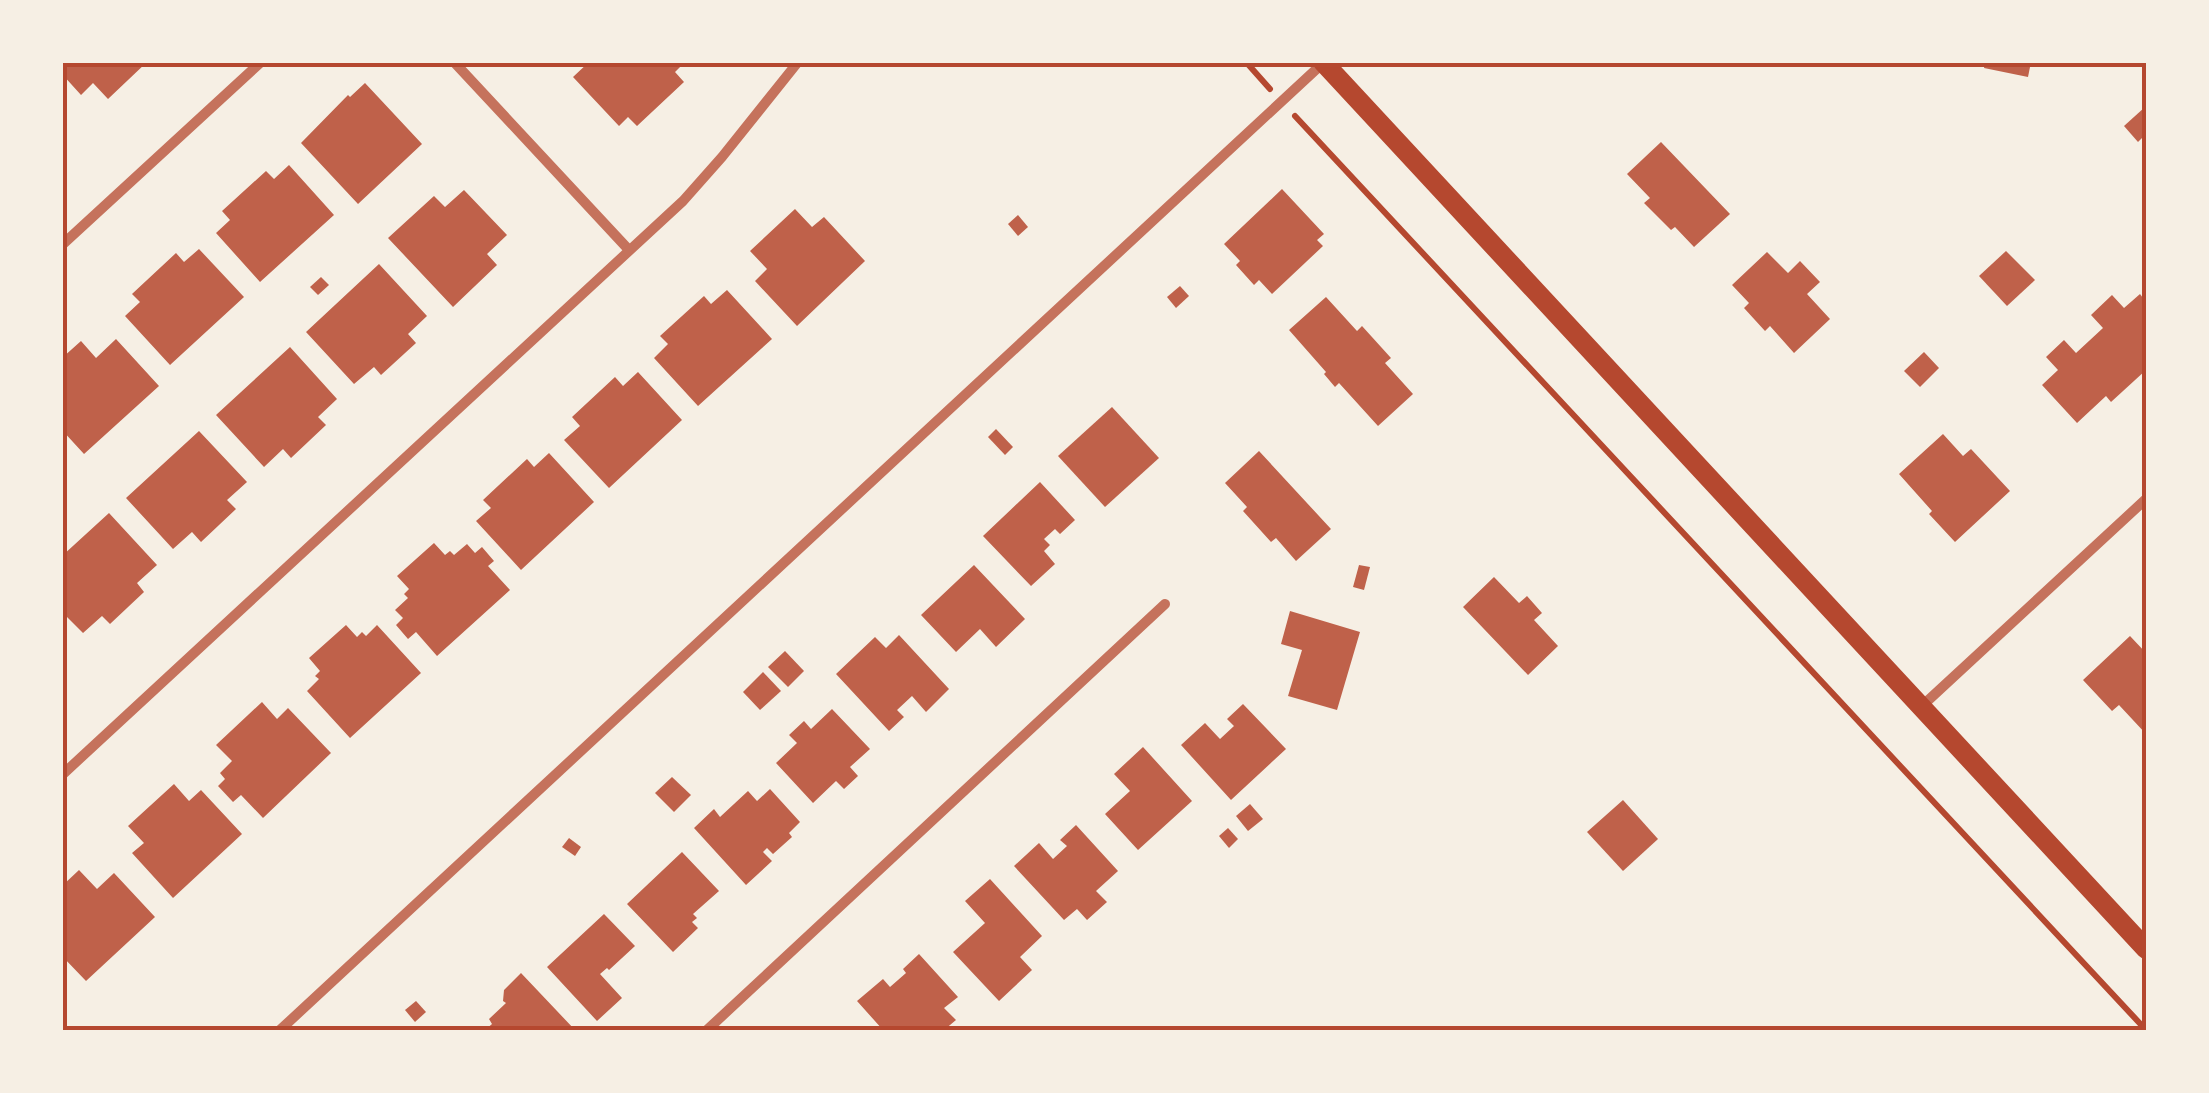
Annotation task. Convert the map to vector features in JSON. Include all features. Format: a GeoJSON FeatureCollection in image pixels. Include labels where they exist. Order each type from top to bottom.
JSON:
{"type":"FeatureCollection","features":[{"type":"Feature","properties":{"kind":"main road"},"geometry":{"type":"LineString","coordinates":[[1323,63],[2146,950]]}},
{"type":"Feature","properties":{"kind":"street"},"geometry":{"type":"LineString","coordinates":[[62,244],[261,62]]}},
{"type":"Feature","properties":{"kind":"street"},"geometry":{"type":"LineString","coordinates":[[454,62],[629,250]]}},
{"type":"Feature","properties":{"kind":"street"},"geometry":{"type":"LineString","coordinates":[[62,775],[696,186],[798,62]]}},
{"type":"Feature","properties":{"kind":"street"},"geometry":{"type":"LineString","coordinates":[[280,1030],[1323,63]]}},
{"type":"Feature","properties":{"kind":"street"},"geometry":{"type":"LineString","coordinates":[[1922,706],[2146,499]]}},
{"type":"Feature","properties":{"kind":"street"},"geometry":{"type":"LineString","coordinates":[[706,1030],[1165,604]]}},
{"type":"Feature","properties":{"kind":"path"},"geometry":{"type":"LineString","coordinates":[[1246,62],[1279,98]]}},
{"type":"Feature","properties":{"kind":"path"},"geometry":{"type":"LineString","coordinates":[[1290,111],[2146,1030]]}},
{"type":"Feature","properties":{"kind":"building"},"geometry":{"type":"Polygon","coordinates":[[[62,62],[147,62],[108,99],[93,83],[81,95],[62,74],[62,62]]]}},
{"type":"Feature","properties":{"kind":"building"},"geometry":{"type":"Polygon","coordinates":[[[589,62],[685,62],[675,72],[684,82],[637,126],[628,117],[619,126],[573,77],[589,62]]]}},
{"type":"Feature","properties":{"kind":"building"},"geometry":{"type":"Polygon","coordinates":[[[1985,62],[2031,62],[2028,77],[1984,68],[1985,62]]]}},
{"type":"Feature","properties":{"kind":"building"},"geometry":{"type":"Polygon","coordinates":[[[365,83],[422,144],[358,204],[301,143],[365,83]]]}},
{"type":"Feature","properties":{"kind":"building"},"geometry":{"type":"Polygon","coordinates":[[[2145,107],[2146,134],[2138,142],[2124,126],[2145,107]]]}},
{"type":"Feature","properties":{"kind":"building"},"geometry":{"type":"Polygon","coordinates":[[[1661,142],[1730,214],[1694,247],[1644,203],[1650,198],[1627,174],[1661,142]]]}},
{"type":"Feature","properties":{"kind":"building"},"geometry":{"type":"Polygon","coordinates":[[[289,165],[334,215],[260,282],[216,233],[230,220],[222,211],[266,171],[274,179],[289,165]]]}},
{"type":"Feature","properties":{"kind":"building"},"geometry":{"type":"Polygon","coordinates":[[[1282,189],[1324,234],[1317,240],[1323,246],[1272,294],[1259,280],[1254,285],[1224,244],[1282,189]]]}},
{"type":"Feature","properties":{"kind":"building"},"geometry":{"type":"Polygon","coordinates":[[[464,190],[507,235],[487,254],[497,265],[453,307],[388,238],[434,196],[445,207],[464,190]]]}},
{"type":"Feature","properties":{"kind":"building"},"geometry":{"type":"Polygon","coordinates":[[[795,209],[812,227],[824,217],[865,261],[797,326],[755,281],[767,269],[750,251],[795,209]]]}},
{"type":"Feature","properties":{"kind":"building"},"geometry":{"type":"Polygon","coordinates":[[[1018,215],[1028,227],[1018,236],[1008,224],[1018,215]]]}},
{"type":"Feature","properties":{"kind":"building"},"geometry":{"type":"Polygon","coordinates":[[[199,249],[244,297],[170,365],[125,316],[140,302],[132,294],[176,253],[184,262],[199,249]]]}},
{"type":"Feature","properties":{"kind":"building"},"geometry":{"type":"Polygon","coordinates":[[[2006,251],[2035,280],[2007,306],[1979,276],[2006,251]]]}},
{"type":"Feature","properties":{"kind":"building"},"geometry":{"type":"Polygon","coordinates":[[[1767,252],[1788,273],[1800,261],[1820,282],[1807,294],[1830,319],[1794,353],[1770,326],[1765,331],[1744,308],[1749,303],[1732,285],[1767,252]]]}},
{"type":"Feature","properties":{"kind":"building"},"geometry":{"type":"Polygon","coordinates":[[[379,264],[427,316],[408,334],[416,343],[381,375],[374,367],[354,384],[306,332],[379,264]]]}},
{"type":"Feature","properties":{"kind":"building"},"geometry":{"type":"Polygon","coordinates":[[[321,277],[329,285],[318,295],[310,287],[321,277]]]}},
{"type":"Feature","properties":{"kind":"building"},"geometry":{"type":"Polygon","coordinates":[[[1180,286],[1189,296],[1176,308],[1167,297],[1180,286]]]}},
{"type":"Feature","properties":{"kind":"building"},"geometry":{"type":"Polygon","coordinates":[[[727,290],[772,339],[698,406],[654,358],[668,344],[660,336],[704,296],[711,304],[727,290]]]}},
{"type":"Feature","properties":{"kind":"building"},"geometry":{"type":"Polygon","coordinates":[[[2140,294],[2146,302],[2146,370],[2111,402],[2106,396],[2077,423],[2042,385],[2058,370],[2046,357],[2064,340],[2076,353],[2103,328],[2091,315],[2112,295],[2124,308],[2140,294]]]}},
{"type":"Feature","properties":{"kind":"building"},"geometry":{"type":"Polygon","coordinates":[[[1326,297],[1357,331],[1362,326],[1391,358],[1385,363],[1413,394],[1378,426],[1339,383],[1335,387],[1289,330],[1326,297]]]}},
{"type":"Feature","properties":{"kind":"building"},"geometry":{"type":"Polygon","coordinates":[[[116,339],[159,386],[84,454],[62,430],[62,358],[81,341],[96,358],[116,339]]]}},
{"type":"Feature","properties":{"kind":"building"},"geometry":{"type":"Polygon","coordinates":[[[290,347],[337,399],[318,417],[326,425],[291,458],[283,449],[264,467],[216,415],[290,347]]]}},
{"type":"Feature","properties":{"kind":"building"},"geometry":{"type":"Polygon","coordinates":[[[1924,352],[1939,368],[1920,387],[1904,371],[1924,352]]]}},
{"type":"Feature","properties":{"kind":"building"},"geometry":{"type":"Polygon","coordinates":[[[638,372],[682,420],[609,488],[564,440],[580,426],[572,417],[615,377],[623,386],[638,372]]]}},
{"type":"Feature","properties":{"kind":"building"},"geometry":{"type":"Polygon","coordinates":[[[1112,407],[1159,458],[1105,507],[1058,456],[1112,407]]]}},
{"type":"Feature","properties":{"kind":"building"},"geometry":{"type":"Polygon","coordinates":[[[996,429],[1013,447],[1005,455],[988,437],[996,429]]]}},
{"type":"Feature","properties":{"kind":"building"},"geometry":{"type":"Polygon","coordinates":[[[199,431],[247,482],[227,500],[236,509],[201,542],[192,532],[173,549],[126,498],[199,431]]]}},
{"type":"Feature","properties":{"kind":"building"},"geometry":{"type":"Polygon","coordinates":[[[1943,434],[1963,456],[1971,449],[2010,491],[1955,542],[1899,474],[1943,434]]]}},
{"type":"Feature","properties":{"kind":"building"},"geometry":{"type":"Polygon","coordinates":[[[1259,451],[1331,529],[1296,561],[1276,538],[1271,542],[1243,511],[1247,507],[1225,483],[1259,451]]]}},
{"type":"Feature","properties":{"kind":"building"},"geometry":{"type":"Polygon","coordinates":[[[549,453],[594,502],[521,570],[476,521],[491,508],[483,500],[527,459],[534,467],[549,453]]]}},
{"type":"Feature","properties":{"kind":"building"},"geometry":{"type":"Polygon","coordinates":[[[1040,482],[1075,520],[1060,534],[1055,529],[1044,539],[1050,545],[1044,551],[1055,564],[1031,586],[983,536],[1040,482]]]}},
{"type":"Feature","properties":{"kind":"building"},"geometry":{"type":"Polygon","coordinates":[[[109,513],[157,565],[137,583],[144,592],[110,624],[102,616],[83,633],[62,612],[62,556],[109,513]]]}},
{"type":"Feature","properties":{"kind":"building"},"geometry":{"type":"Polygon","coordinates":[[[434,543],[445,555],[450,551],[454,555],[467,544],[475,553],[482,547],[494,561],[488,566],[510,590],[437,656],[416,632],[408,639],[396,625],[403,618],[395,610],[408,598],[404,594],[409,589],[397,576],[434,543]]]}},
{"type":"Feature","properties":{"kind":"building"},"geometry":{"type":"Polygon","coordinates":[[[974,565],[1025,619],[996,647],[980,629],[956,652],[921,615],[974,565]]]}},
{"type":"Feature","properties":{"kind":"building"},"geometry":{"type":"Polygon","coordinates":[[[1359,565],[1370,567],[1364,590],[1353,587],[1359,565]]]}},
{"type":"Feature","properties":{"kind":"building"},"geometry":{"type":"Polygon","coordinates":[[[1494,577],[1519,603],[1527,596],[1542,613],[1534,620],[1558,646],[1528,675],[1463,607],[1494,577]]]}},
{"type":"Feature","properties":{"kind":"building"},"geometry":{"type":"Polygon","coordinates":[[[1290,611],[1360,632],[1337,710],[1288,696],[1302,650],[1281,644],[1290,611]]]}},
{"type":"Feature","properties":{"kind":"building"},"geometry":{"type":"Polygon","coordinates":[[[346,625],[357,637],[362,632],[366,636],[377,625],[421,673],[350,738],[307,691],[319,679],[315,676],[320,671],[309,658],[346,625]]]}},
{"type":"Feature","properties":{"kind":"building"},"geometry":{"type":"Polygon","coordinates":[[[899,635],[949,689],[926,712],[912,696],[897,710],[904,717],[889,731],[836,674],[875,637],[886,648],[899,635]]]}},
{"type":"Feature","properties":{"kind":"building"},"geometry":{"type":"Polygon","coordinates":[[[2130,636],[2146,653],[2146,734],[2119,705],[2112,711],[2083,680],[2130,636]]]}},
{"type":"Feature","properties":{"kind":"building"},"geometry":{"type":"Polygon","coordinates":[[[785,651],[804,671],[788,687],[768,667],[785,651]]]}},
{"type":"Feature","properties":{"kind":"building"},"geometry":{"type":"Polygon","coordinates":[[[763,672],[781,691],[760,710],[743,692],[763,672]]]}},
{"type":"Feature","properties":{"kind":"building"},"geometry":{"type":"Polygon","coordinates":[[[262,702],[277,719],[288,708],[331,753],[263,818],[241,795],[233,802],[218,786],[225,779],[220,773],[232,761],[216,745],[262,702]]]}},
{"type":"Feature","properties":{"kind":"building"},"geometry":{"type":"Polygon","coordinates":[[[1243,704],[1286,749],[1231,800],[1181,745],[1205,723],[1220,739],[1234,726],[1227,719],[1243,704]]]}},
{"type":"Feature","properties":{"kind":"building"},"geometry":{"type":"Polygon","coordinates":[[[832,709],[870,749],[850,767],[858,776],[844,789],[836,781],[813,803],[776,763],[797,743],[789,735],[804,721],[811,729],[832,709]]]}},
{"type":"Feature","properties":{"kind":"building"},"geometry":{"type":"Polygon","coordinates":[[[1143,747],[1192,801],[1138,850],[1105,814],[1130,791],[1114,774],[1143,747]]]}},
{"type":"Feature","properties":{"kind":"building"},"geometry":{"type":"Polygon","coordinates":[[[672,777],[691,795],[674,812],[655,793],[672,777]]]}},
{"type":"Feature","properties":{"kind":"building"},"geometry":{"type":"Polygon","coordinates":[[[174,784],[189,801],[201,790],[242,834],[173,898],[132,853],[144,843],[128,826],[174,784]]]}},
{"type":"Feature","properties":{"kind":"building"},"geometry":{"type":"Polygon","coordinates":[[[770,789],[800,822],[789,833],[792,837],[773,854],[767,848],[763,852],[772,861],[746,885],[694,828],[714,809],[720,817],[748,791],[757,801],[770,789]]]}},
{"type":"Feature","properties":{"kind":"building"},"geometry":{"type":"Polygon","coordinates":[[[1623,800],[1658,839],[1623,871],[1587,832],[1623,800]]]}},
{"type":"Feature","properties":{"kind":"building"},"geometry":{"type":"Polygon","coordinates":[[[1250,804],[1263,819],[1248,831],[1236,816],[1250,804]]]}},
{"type":"Feature","properties":{"kind":"building"},"geometry":{"type":"Polygon","coordinates":[[[1076,825],[1118,871],[1096,891],[1107,902],[1087,920],[1077,909],[1064,920],[1014,866],[1039,843],[1053,859],[1067,846],[1060,840],[1076,825]]]}},
{"type":"Feature","properties":{"kind":"building"},"geometry":{"type":"Polygon","coordinates":[[[1228,828],[1238,839],[1229,848],[1219,836],[1228,828]]]}},
{"type":"Feature","properties":{"kind":"building"},"geometry":{"type":"Polygon","coordinates":[[[569,838],[581,847],[575,856],[562,847],[569,838]]]}},
{"type":"Feature","properties":{"kind":"building"},"geometry":{"type":"Polygon","coordinates":[[[682,852],[719,891],[693,914],[697,918],[692,922],[698,928],[673,952],[627,904],[682,852]]]}},
{"type":"Feature","properties":{"kind":"building"},"geometry":{"type":"Polygon","coordinates":[[[79,870],[97,889],[114,873],[155,917],[86,981],[62,956],[62,886],[79,870]]]}},
{"type":"Feature","properties":{"kind":"building"},"geometry":{"type":"Polygon","coordinates":[[[990,879],[1042,936],[1020,957],[1032,970],[999,1001],[953,952],[985,923],[965,901],[990,879]]]}},
{"type":"Feature","properties":{"kind":"building"},"geometry":{"type":"Polygon","coordinates":[[[604,914],[635,946],[600,974],[622,998],[597,1021],[547,967],[604,914]]]}},
{"type":"Feature","properties":{"kind":"building"},"geometry":{"type":"Polygon","coordinates":[[[919,954],[958,997],[944,1008],[956,1020],[944,1030],[883,1030],[857,1001],[883,979],[890,987],[919,954]]]}},
{"type":"Feature","properties":{"kind":"building"},"geometry":{"type":"Polygon","coordinates":[[[521,973],[575,1030],[485,1030],[492,1024],[489,1019],[506,1003],[504,990],[521,973]]]}},
{"type":"Feature","properties":{"kind":"building"},"geometry":{"type":"Polygon","coordinates":[[[416,1001],[426,1012],[415,1022],[405,1010],[416,1001]]]}}]}
